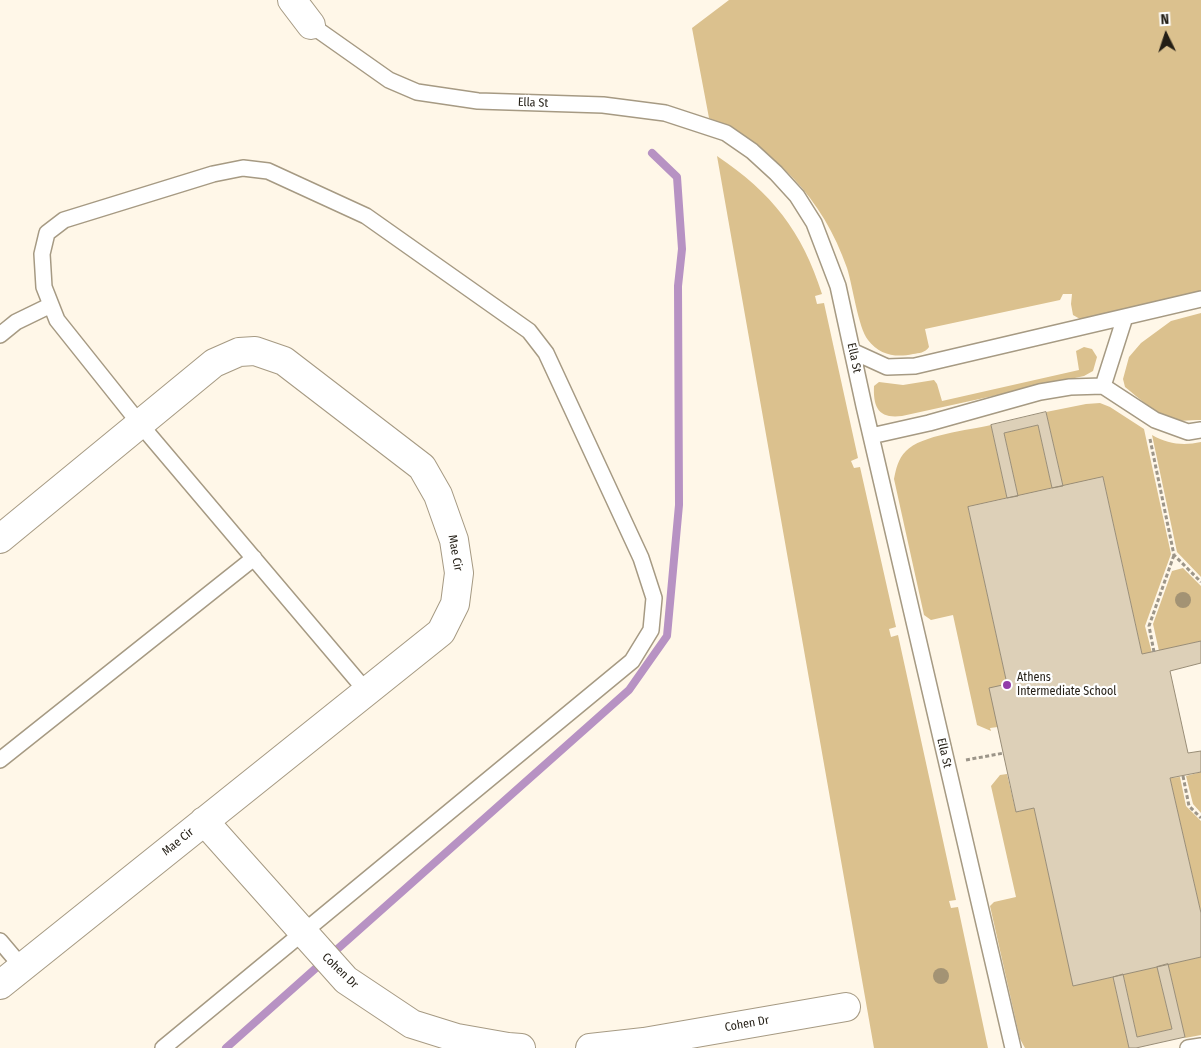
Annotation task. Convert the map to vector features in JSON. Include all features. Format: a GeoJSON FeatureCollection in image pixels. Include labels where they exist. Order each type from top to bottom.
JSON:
{"type":"FeatureCollection","features":[{"type":"Feature","properties":{"kind":"street"},"geometry":{"type":"LineString","coordinates":[[292,0],[308,12]]}},
{"type":"Feature","properties":{"kind":"street","name":"Mae Cir"},"geometry":{"type":"LineString","coordinates":[[0,539],[214,363],[239,352],[255,351],[284,361],[422,467],[438,495],[454,540],[459,573],[455,604],[441,632],[0,985]]}},
{"type":"Feature","properties":{"kind":"street","name":"Cohen Dr"},"geometry":{"type":"LineString","coordinates":[[204,821],[338,972],[369,997],[412,1024],[456,1038],[521,1048]]}},
{"type":"Feature","properties":{"kind":"street","name":"Cohen Dr"},"geometry":{"type":"LineString","coordinates":[[590,1048],[644,1042],[846,1007]]}},
{"type":"Feature","properties":{"kind":"lane","name":"Ella St"},"geometry":{"type":"LineString","coordinates":[[308,12],[389,80],[417,92],[478,101],[603,105],[665,113],[726,133],[752,151],[797,196],[814,223],[838,286],[1013,1048]]}},
{"type":"Feature","properties":{"kind":"lane"},"geometry":{"type":"LineString","coordinates":[[163,1048],[632,661],[651,630],[654,598],[641,558],[546,353],[529,331],[366,216],[268,172],[243,168],[213,174],[64,220],[47,233],[42,254],[44,287],[57,320],[140,424],[367,692]]}},
{"type":"Feature","properties":{"kind":"lane"},"geometry":{"type":"LineString","coordinates":[[852,351],[887,367],[916,366],[1201,299]]}},
{"type":"Feature","properties":{"kind":"lane"},"geometry":{"type":"LineString","coordinates":[[0,335],[16,322],[51,305]]}},
{"type":"Feature","properties":{"kind":"lane"},"geometry":{"type":"LineString","coordinates":[[1103,386],[1125,317]]}},
{"type":"Feature","properties":{"kind":"lane"},"geometry":{"type":"LineString","coordinates":[[871,436],[929,423],[1040,392],[1070,386],[1103,386],[1155,420],[1188,432],[1201,430]]}},
{"type":"Feature","properties":{"kind":"lane"},"geometry":{"type":"LineString","coordinates":[[0,760],[254,558]]}},
{"type":"Feature","properties":{"kind":"lane"},"geometry":{"type":"LineString","coordinates":[[0,941],[22,967]]}},
{"type":"Feature","properties":{"kind":"lane"},"geometry":{"type":"LineString","coordinates":[[1188,1048],[1201,1046]]}},
{"type":"Feature","properties":{"kind":"path"},"geometry":{"type":"LineString","coordinates":[[1148,431],[1174,555],[1149,626],[1154,652]]}},
{"type":"Feature","properties":{"kind":"path"},"geometry":{"type":"LineString","coordinates":[[1174,555],[1201,582]]}},
{"type":"Feature","properties":{"kind":"path"},"geometry":{"type":"LineString","coordinates":[[963,760],[1004,753]]}},
{"type":"Feature","properties":{"kind":"path"},"geometry":{"type":"LineString","coordinates":[[1183,776],[1189,806],[1201,818]]}},
{"type":"Feature","properties":{"kind":"shaded area"},"geometry":{"type":"Polygon","coordinates":[[[729,0],[1201,0],[1201,294],[1080,319],[1073,315],[1072,294],[1063,294],[1060,300],[925,329],[929,347],[922,352],[900,356],[888,354],[877,349],[864,334],[847,268],[837,243],[825,220],[810,198],[794,179],[755,145],[709,118],[692,28],[729,0]]]}},
{"type":"Feature","properties":{"kind":"shaded area"},"geometry":{"type":"Polygon","coordinates":[[[717,156],[754,184],[783,215],[805,251],[822,294],[815,296],[817,304],[824,303],[858,458],[851,461],[854,468],[860,467],[896,627],[889,629],[891,637],[898,635],[956,900],[949,901],[951,908],[958,907],[988,1048],[874,1048],[717,156]]]}},
{"type":"Feature","properties":{"kind":"shaded area"},"geometry":{"type":"Polygon","coordinates":[[[1201,313],[1201,420],[1181,421],[1170,419],[1152,409],[1125,387],[1123,379],[1129,357],[1141,343],[1171,321],[1201,313]]]}},
{"type":"Feature","properties":{"kind":"shaded area"},"geometry":{"type":"Polygon","coordinates":[[[1084,347],[1092,349],[1097,357],[1093,371],[1084,376],[902,416],[888,416],[883,414],[876,406],[874,386],[879,382],[903,385],[934,380],[942,401],[1079,370],[1076,351],[1084,347]]]}},
{"type":"Feature","properties":{"kind":"shaded area"},"geometry":{"type":"Polygon","coordinates":[[[1100,403],[1110,407],[1144,429],[1171,554],[1145,626],[1152,653],[1142,654],[1103,477],[1063,486],[1046,412],[1100,403]]]}},
{"type":"Feature","properties":{"kind":"shaded area"},"geometry":{"type":"Polygon","coordinates":[[[991,425],[1007,498],[968,507],[1007,684],[998,727],[990,728],[991,731],[977,725],[953,615],[931,620],[924,615],[894,479],[901,457],[913,445],[934,437],[991,425]]]}},
{"type":"Feature","properties":{"kind":"shaded area"},"geometry":{"type":"Polygon","coordinates":[[[1038,425],[1052,488],[1018,496],[1004,433],[1038,425]]]}},
{"type":"Feature","properties":{"kind":"shaded area"},"geometry":{"type":"Polygon","coordinates":[[[1152,435],[1176,443],[1201,442],[1201,577],[1177,552],[1152,435]]]}},
{"type":"Feature","properties":{"kind":"shaded area"},"geometry":{"type":"Polygon","coordinates":[[[1183,568],[1201,586],[1201,641],[1159,651],[1153,624],[1172,571],[1183,568]]]}},
{"type":"Feature","properties":{"kind":"shaded area"},"geometry":{"type":"Polygon","coordinates":[[[1201,772],[1201,813],[1193,804],[1186,776],[1201,772]]]}},
{"type":"Feature","properties":{"kind":"shaded area"},"geometry":{"type":"Polygon","coordinates":[[[1007,774],[1016,812],[1034,808],[1073,985],[1113,977],[1129,1048],[1025,1048],[1020,1039],[990,906],[994,902],[1016,897],[991,786],[1000,775],[1007,774]]]}},
{"type":"Feature","properties":{"kind":"shaded area"},"geometry":{"type":"Polygon","coordinates":[[[1180,777],[1186,806],[1201,821],[1201,913],[1170,778],[1180,777]]]}},
{"type":"Feature","properties":{"kind":"shaded area"},"geometry":{"type":"Polygon","coordinates":[[[1201,957],[1201,1035],[1185,1038],[1168,964],[1201,957]]]}},
{"type":"Feature","properties":{"kind":"shaded area"},"geometry":{"type":"Polygon","coordinates":[[[1157,967],[1172,1029],[1137,1037],[1123,974],[1157,967]]]}},
{"type":"Feature","properties":{"kind":"building"},"geometry":{"type":"Polygon","coordinates":[[[1046,412],[1063,486],[1052,488],[1038,425],[1004,433],[1018,496],[1007,498],[991,425],[1046,412]]]}},
{"type":"Feature","properties":{"kind":"building"},"geometry":{"type":"Polygon","coordinates":[[[1103,477],[1142,654],[1201,641],[1201,663],[1170,671],[1188,753],[1201,751],[1201,772],[1170,778],[1201,913],[1201,957],[1073,986],[1034,808],[1016,812],[989,688],[1007,684],[968,507],[1103,477]]]}},
{"type":"Feature","properties":{"kind":"building"},"geometry":{"type":"Polygon","coordinates":[[[1168,964],[1185,1037],[1129,1048],[1113,977],[1123,974],[1137,1037],[1172,1029],[1157,967],[1168,964]]]}},
{"type":"Feature","properties":{"kind":"waterway"},"geometry":{"type":"LineString","coordinates":[[226,1048],[629,690],[667,636],[679,505],[678,286],[682,249],[677,177],[652,153]]}},
{"type":"Feature","properties":{"kind":"place","name":"Athens Intermediate School"},"geometry":{"type":"Point","coordinates":[1007,685]}}]}
